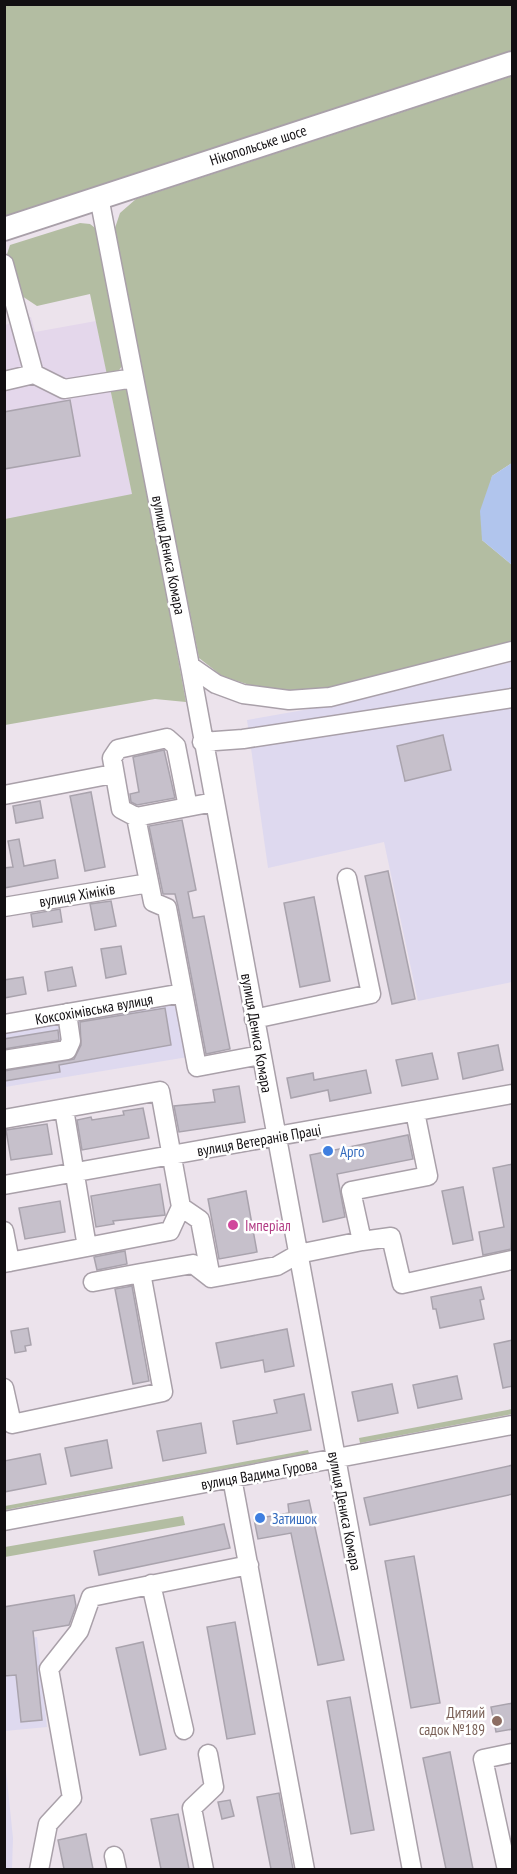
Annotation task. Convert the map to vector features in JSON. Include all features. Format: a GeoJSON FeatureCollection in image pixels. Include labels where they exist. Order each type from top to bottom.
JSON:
{"type":"FeatureCollection","features":[{"type":"Feature","properties":{"kind":"main road","name":"Нікопольське шосе"},"geometry":{"type":"LineString","coordinates":[[4,229],[513,63]]}},
{"type":"Feature","properties":{"kind":"street","name":"вулиця Дениса Комара"},"geometry":{"type":"LineString","coordinates":[[99,197],[190,666],[202,742],[412,1869]]}},
{"type":"Feature","properties":{"kind":"street"},"geometry":{"type":"LineString","coordinates":[[4,264],[34,374]]}},
{"type":"Feature","properties":{"kind":"street"},"geometry":{"type":"LineString","coordinates":[[4,381],[34,374],[64,388],[134,378]]}},
{"type":"Feature","properties":{"kind":"street"},"geometry":{"type":"LineString","coordinates":[[190,666],[216,684],[243,694],[289,700],[330,698],[513,651]]}},
{"type":"Feature","properties":{"kind":"street"},"geometry":{"type":"LineString","coordinates":[[202,742],[243,739],[513,698]]}},
{"type":"Feature","properties":{"kind":"street"},"geometry":{"type":"LineString","coordinates":[[188,807],[176,746],[167,738],[118,749],[112,758],[121,809],[136,817],[188,807],[214,802]]}},
{"type":"Feature","properties":{"kind":"street"},"geometry":{"type":"LineString","coordinates":[[4,795],[113,774]]}},
{"type":"Feature","properties":{"kind":"street"},"geometry":{"type":"LineString","coordinates":[[136,817],[153,902],[167,908],[197,1067],[261,1055]]}},
{"type":"Feature","properties":{"kind":"street"},"geometry":{"type":"LineString","coordinates":[[254,1019],[371,994],[347,878]]}},
{"type":"Feature","properties":{"kind":"street","name":"вулиця Хіміків"},"geometry":{"type":"LineString","coordinates":[[4,907],[149,883]]}},
{"type":"Feature","properties":{"kind":"street","name":"Коксохімівська вулиця"},"geometry":{"type":"LineString","coordinates":[[4,1024],[183,993]]}},
{"type":"Feature","properties":{"kind":"street"},"geometry":{"type":"LineString","coordinates":[[4,1060],[67,1050],[71,1041],[67,1013]]}},
{"type":"Feature","properties":{"kind":"street"},"geometry":{"type":"LineString","coordinates":[[4,1119],[160,1091],[181,1207],[170,1232],[7,1262],[4,1231]]}},
{"type":"Feature","properties":{"kind":"street","name":"вулиця Ветеранів Праці"},"geometry":{"type":"LineString","coordinates":[[4,1185],[513,1094]]}},
{"type":"Feature","properties":{"kind":"street"},"geometry":{"type":"LineString","coordinates":[[64,1109],[87,1247]]}},
{"type":"Feature","properties":{"kind":"street"},"geometry":{"type":"LineString","coordinates":[[362,1241],[351,1191],[428,1176],[415,1112]]}},
{"type":"Feature","properties":{"kind":"street"},"geometry":{"type":"LineString","coordinates":[[181,1207],[200,1220],[211,1278]]}},
{"type":"Feature","properties":{"kind":"street"},"geometry":{"type":"LineString","coordinates":[[93,1282],[193,1264],[211,1278],[277,1266],[298,1254],[391,1237],[402,1284],[513,1260]]}},
{"type":"Feature","properties":{"kind":"street"},"geometry":{"type":"LineString","coordinates":[[4,1388],[12,1424],[163,1392],[141,1273]]}},
{"type":"Feature","properties":{"kind":"street","name":"вулиця Вадима Гурова"},"geometry":{"type":"LineString","coordinates":[[4,1521],[513,1425]]}},
{"type":"Feature","properties":{"kind":"street"},"geometry":{"type":"LineString","coordinates":[[232,1478],[305,1869]]}},
{"type":"Feature","properties":{"kind":"street"},"geometry":{"type":"LineString","coordinates":[[39,1869],[48,1824],[72,1798],[49,1669],[79,1631],[91,1597],[249,1565]]}},
{"type":"Feature","properties":{"kind":"street"},"geometry":{"type":"LineString","coordinates":[[151,1584],[184,1730]]}},
{"type":"Feature","properties":{"kind":"street"},"geometry":{"type":"LineString","coordinates":[[507,1869],[507,1846],[483,1759],[513,1753]]}},
{"type":"Feature","properties":{"kind":"street"},"geometry":{"type":"LineString","coordinates":[[204,1869],[192,1808],[214,1787],[207,1754]]}},
{"type":"Feature","properties":{"kind":"shaded area"},"geometry":{"type":"Polygon","coordinates":[[[31,317],[35,332],[96,321],[140,531],[5,553],[5,325],[31,317]]]}},
{"type":"Feature","properties":{"kind":"shaded area"},"geometry":{"type":"Polygon","coordinates":[[[512,662],[512,982],[418,1001],[384,842],[268,868],[247,720],[349,702],[512,662]]]}},
{"type":"Feature","properties":{"kind":"shaded area"},"geometry":{"type":"Polygon","coordinates":[[[176,998],[188,1057],[5,1087],[5,1027],[176,998]]]}},
{"type":"Feature","properties":{"kind":"shaded area"},"geometry":{"type":"Polygon","coordinates":[[[37,1637],[47,1727],[5,1731],[5,1642],[37,1637]]]}},
{"type":"Feature","properties":{"kind":"shaded area"},"geometry":{"type":"Polygon","coordinates":[[[4,1751],[13,1838],[12,1869],[5,1869],[4,1751]]]}},
{"type":"Feature","properties":{"kind":"green space"},"geometry":{"type":"Polygon","coordinates":[[[4,5],[512,5],[512,54],[5,220],[4,5]]]}},
{"type":"Feature","properties":{"kind":"green space"},"geometry":{"type":"Polygon","coordinates":[[[512,76],[512,463],[492,476],[482,540],[512,565],[512,642],[328,689],[291,692],[265,690],[222,676],[199,658],[114,231],[120,213],[136,199],[512,76]]]}},
{"type":"Feature","properties":{"kind":"green space"},"geometry":{"type":"Polygon","coordinates":[[[80,223],[90,224],[99,231],[125,362],[117,373],[107,375],[90,294],[37,306],[19,294],[7,254],[10,245],[80,223]]]}},
{"type":"Feature","properties":{"kind":"green space"},"geometry":{"type":"Polygon","coordinates":[[[119,386],[127,389],[130,396],[186,702],[155,699],[5,725],[5,519],[132,494],[110,388],[119,386]]]}},
{"type":"Feature","properties":{"kind":"green space"},"geometry":{"type":"Polygon","coordinates":[[[512,1409],[512,1414],[360,1443],[359,1438],[512,1409]]]}},
{"type":"Feature","properties":{"kind":"green space"},"geometry":{"type":"Polygon","coordinates":[[[308,1450],[309,1453],[5,1510],[5,1506],[308,1450]]]}},
{"type":"Feature","properties":{"kind":"green space"},"geometry":{"type":"Polygon","coordinates":[[[183,1516],[185,1525],[5,1557],[5,1547],[183,1516]]]}},
{"type":"Feature","properties":{"kind":"water"},"geometry":{"type":"Polygon","coordinates":[[[512,463],[512,565],[482,540],[480,511],[492,476],[512,463]]]}},
{"type":"Feature","properties":{"kind":"building"},"geometry":{"type":"Polygon","coordinates":[[[70,400],[80,456],[4,469],[4,412],[70,400]]]}},
{"type":"Feature","properties":{"kind":"building"},"geometry":{"type":"Polygon","coordinates":[[[443,735],[451,770],[405,781],[397,746],[443,735]]]}},
{"type":"Feature","properties":{"kind":"building"},"geometry":{"type":"Polygon","coordinates":[[[164,750],[175,798],[137,805],[131,802],[130,794],[139,792],[133,757],[164,750]]]}},
{"type":"Feature","properties":{"kind":"building"},"geometry":{"type":"Polygon","coordinates":[[[91,792],[105,867],[85,871],[70,796],[91,792]]]}},
{"type":"Feature","properties":{"kind":"building"},"geometry":{"type":"Polygon","coordinates":[[[40,801],[43,818],[16,823],[13,806],[40,801]]]}},
{"type":"Feature","properties":{"kind":"building"},"geometry":{"type":"Polygon","coordinates":[[[182,820],[196,890],[188,892],[193,918],[204,916],[230,1049],[206,1054],[175,894],[163,894],[149,826],[182,820]]]}},
{"type":"Feature","properties":{"kind":"building"},"geometry":{"type":"Polygon","coordinates":[[[19,839],[24,866],[55,860],[58,878],[4,888],[4,868],[13,867],[8,841],[19,839]]]}},
{"type":"Feature","properties":{"kind":"building"},"geometry":{"type":"Polygon","coordinates":[[[388,871],[415,999],[392,1004],[365,876],[388,871]]]}},
{"type":"Feature","properties":{"kind":"building"},"geometry":{"type":"Polygon","coordinates":[[[314,897],[330,981],[300,987],[284,903],[314,897]]]}},
{"type":"Feature","properties":{"kind":"building"},"geometry":{"type":"Polygon","coordinates":[[[111,901],[116,926],[95,930],[90,904],[111,901]]]}},
{"type":"Feature","properties":{"kind":"building"},"geometry":{"type":"Polygon","coordinates":[[[60,909],[62,922],[33,927],[31,914],[60,909]]]}},
{"type":"Feature","properties":{"kind":"building"},"geometry":{"type":"Polygon","coordinates":[[[121,946],[126,974],[106,978],[101,949],[121,946]]]}},
{"type":"Feature","properties":{"kind":"building"},"geometry":{"type":"Polygon","coordinates":[[[72,967],[76,986],[48,991],[45,972],[72,967]]]}},
{"type":"Feature","properties":{"kind":"building"},"geometry":{"type":"Polygon","coordinates":[[[23,977],[26,994],[4,998],[4,980],[23,977]]]}},
{"type":"Feature","properties":{"kind":"building"},"geometry":{"type":"Polygon","coordinates":[[[165,1008],[171,1045],[59,1065],[60,1072],[4,1081],[4,1071],[74,1059],[81,1045],[80,1022],[165,1008]]]}},
{"type":"Feature","properties":{"kind":"building"},"geometry":{"type":"Polygon","coordinates":[[[58,1030],[59,1040],[4,1049],[4,1039],[58,1030]]]}},
{"type":"Feature","properties":{"kind":"building"},"geometry":{"type":"Polygon","coordinates":[[[498,1045],[503,1070],[463,1079],[458,1053],[498,1045]]]}},
{"type":"Feature","properties":{"kind":"building"},"geometry":{"type":"Polygon","coordinates":[[[432,1053],[438,1079],[402,1086],[396,1060],[432,1053]]]}},
{"type":"Feature","properties":{"kind":"building"},"geometry":{"type":"Polygon","coordinates":[[[366,1070],[371,1093],[330,1101],[328,1090],[291,1098],[287,1078],[313,1073],[314,1080],[366,1070]]]}},
{"type":"Feature","properties":{"kind":"building"},"geometry":{"type":"Polygon","coordinates":[[[239,1086],[245,1122],[179,1132],[174,1106],[215,1102],[213,1090],[239,1086]]]}},
{"type":"Feature","properties":{"kind":"building"},"geometry":{"type":"Polygon","coordinates":[[[143,1108],[149,1138],[82,1150],[77,1120],[124,1115],[123,1111],[143,1108]]]}},
{"type":"Feature","properties":{"kind":"building"},"geometry":{"type":"Polygon","coordinates":[[[47,1124],[52,1154],[11,1160],[6,1130],[47,1124]]]}},
{"type":"Feature","properties":{"kind":"building"},"geometry":{"type":"Polygon","coordinates":[[[408,1135],[413,1159],[337,1174],[345,1217],[323,1222],[310,1155],[408,1135]]]}},
{"type":"Feature","properties":{"kind":"building"},"geometry":{"type":"Polygon","coordinates":[[[513,1164],[511,1249],[483,1255],[479,1232],[504,1227],[493,1168],[513,1164]]]}},
{"type":"Feature","properties":{"kind":"building"},"geometry":{"type":"Polygon","coordinates":[[[160,1184],[165,1215],[113,1221],[114,1224],[96,1227],[91,1196],[160,1184]]]}},
{"type":"Feature","properties":{"kind":"building"},"geometry":{"type":"Polygon","coordinates":[[[463,1187],[473,1240],[453,1244],[442,1191],[463,1187]]]}},
{"type":"Feature","properties":{"kind":"building","name":"Імперіал"},"geometry":{"type":"Polygon","coordinates":[[[246,1191],[257,1252],[219,1259],[208,1199],[246,1191]]]}},
{"type":"Feature","properties":{"kind":"building"},"geometry":{"type":"Polygon","coordinates":[[[60,1201],[65,1232],[25,1239],[19,1208],[60,1201]]]}},
{"type":"Feature","properties":{"kind":"building"},"geometry":{"type":"Polygon","coordinates":[[[125,1251],[127,1264],[97,1270],[94,1257],[125,1251]]]}},
{"type":"Feature","properties":{"kind":"building"},"geometry":{"type":"Polygon","coordinates":[[[132,1286],[149,1381],[133,1384],[115,1289],[132,1286]]]}},
{"type":"Feature","properties":{"kind":"building"},"geometry":{"type":"Polygon","coordinates":[[[481,1287],[484,1299],[480,1300],[484,1319],[440,1328],[431,1297],[481,1287]]]}},
{"type":"Feature","properties":{"kind":"building"},"geometry":{"type":"Polygon","coordinates":[[[28,1328],[31,1345],[25,1346],[26,1351],[15,1353],[11,1331],[28,1328]]]}},
{"type":"Feature","properties":{"kind":"building"},"geometry":{"type":"Polygon","coordinates":[[[287,1329],[294,1366],[265,1372],[263,1360],[221,1368],[216,1343],[287,1329]]]}},
{"type":"Feature","properties":{"kind":"building"},"geometry":{"type":"Polygon","coordinates":[[[513,1340],[513,1386],[503,1388],[494,1344],[513,1340]]]}},
{"type":"Feature","properties":{"kind":"building"},"geometry":{"type":"Polygon","coordinates":[[[457,1376],[462,1399],[418,1408],[413,1385],[457,1376]]]}},
{"type":"Feature","properties":{"kind":"building"},"geometry":{"type":"Polygon","coordinates":[[[392,1384],[398,1413],[358,1421],[352,1392],[392,1384]]]}},
{"type":"Feature","properties":{"kind":"building"},"geometry":{"type":"Polygon","coordinates":[[[304,1394],[311,1430],[237,1444],[233,1421],[277,1413],[274,1400],[304,1394]]]}},
{"type":"Feature","properties":{"kind":"building"},"geometry":{"type":"Polygon","coordinates":[[[201,1423],[206,1453],[163,1461],[157,1431],[201,1423]]]}},
{"type":"Feature","properties":{"kind":"building"},"geometry":{"type":"Polygon","coordinates":[[[107,1440],[112,1468],[71,1476],[65,1448],[107,1440]]]}},
{"type":"Feature","properties":{"kind":"building"},"geometry":{"type":"Polygon","coordinates":[[[40,1454],[46,1484],[4,1492],[4,1461],[40,1454]]]}},
{"type":"Feature","properties":{"kind":"building"},"geometry":{"type":"Polygon","coordinates":[[[513,1465],[513,1494],[370,1525],[364,1498],[513,1465]]]}},
{"type":"Feature","properties":{"kind":"building"},"geometry":{"type":"Polygon","coordinates":[[[309,1500],[344,1660],[318,1665],[291,1533],[258,1539],[254,1519],[289,1513],[288,1504],[309,1500]]]}},
{"type":"Feature","properties":{"kind":"building"},"geometry":{"type":"Polygon","coordinates":[[[224,1524],[230,1548],[99,1575],[94,1551],[224,1524]]]}},
{"type":"Feature","properties":{"kind":"building"},"geometry":{"type":"Polygon","coordinates":[[[414,1556],[440,1703],[411,1708],[385,1561],[414,1556]]]}},
{"type":"Feature","properties":{"kind":"building"},"geometry":{"type":"Polygon","coordinates":[[[74,1595],[76,1606],[69,1625],[33,1631],[42,1720],[21,1722],[16,1675],[4,1676],[4,1607],[74,1595]]]}},
{"type":"Feature","properties":{"kind":"building"},"geometry":{"type":"Polygon","coordinates":[[[235,1622],[255,1734],[227,1739],[207,1627],[235,1622]]]}},
{"type":"Feature","properties":{"kind":"building"},"geometry":{"type":"Polygon","coordinates":[[[143,1642],[166,1749],[140,1755],[116,1648],[143,1642]]]}},
{"type":"Feature","properties":{"kind":"building"},"geometry":{"type":"Polygon","coordinates":[[[350,1697],[374,1830],[351,1834],[327,1701],[350,1697]]]}},
{"type":"Feature","properties":{"kind":"building"},"geometry":{"type":"Polygon","coordinates":[[[513,1703],[513,1729],[496,1732],[491,1707],[513,1703]]]}},
{"type":"Feature","properties":{"kind":"building"},"geometry":{"type":"Polygon","coordinates":[[[450,1752],[473,1869],[446,1869],[423,1758],[450,1752]]]}},
{"type":"Feature","properties":{"kind":"building"},"geometry":{"type":"Polygon","coordinates":[[[279,1793],[293,1869],[271,1869],[257,1797],[279,1793]]]}},
{"type":"Feature","properties":{"kind":"building"},"geometry":{"type":"Polygon","coordinates":[[[230,1800],[234,1816],[222,1819],[218,1802],[230,1800]]]}},
{"type":"Feature","properties":{"kind":"building"},"geometry":{"type":"Polygon","coordinates":[[[178,1814],[189,1869],[161,1869],[151,1819],[178,1814]]]}},
{"type":"Feature","properties":{"kind":"building"},"geometry":{"type":"Polygon","coordinates":[[[86,1834],[93,1869],[64,1869],[58,1840],[86,1834]]]}},
{"type":"Feature","properties":{"kind":"place","name":"Арго"},"geometry":{"type":"Point","coordinates":[328,1151]}},
{"type":"Feature","properties":{"kind":"place","name":"Імперіал"},"geometry":{"type":"Point","coordinates":[233,1225]}},
{"type":"Feature","properties":{"kind":"place","name":"Затишок"},"geometry":{"type":"Point","coordinates":[260,1518]}},
{"type":"Feature","properties":{"kind":"place","name":"Дитяий садок №189"},"geometry":{"type":"Point","coordinates":[497,1721]}}]}
